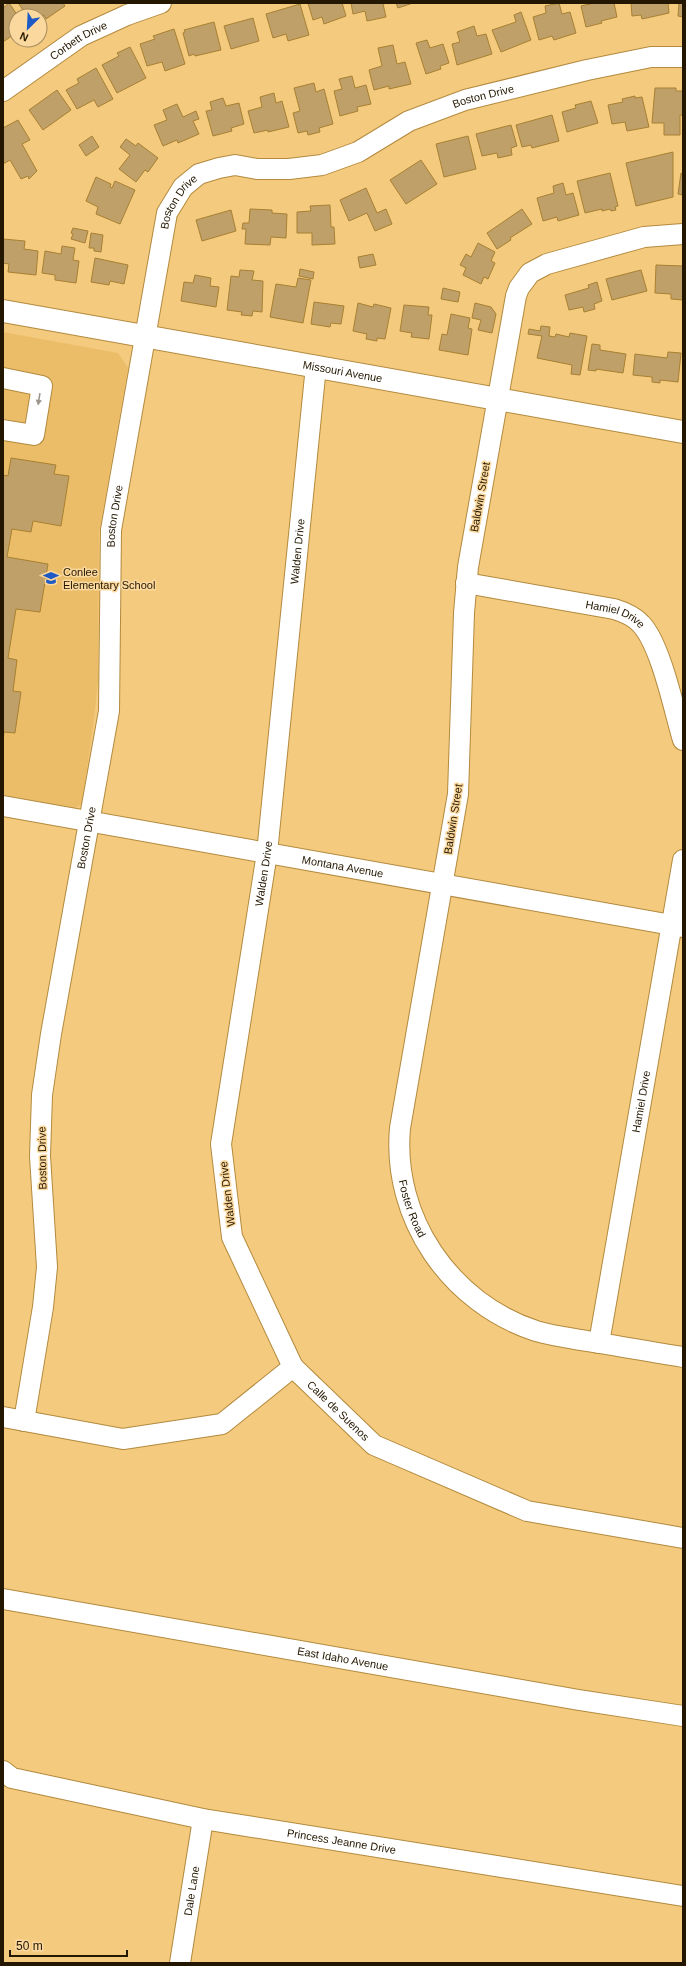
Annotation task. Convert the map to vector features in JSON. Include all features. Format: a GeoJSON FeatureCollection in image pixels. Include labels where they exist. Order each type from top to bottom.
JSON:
{"type":"FeatureCollection","features":[{"type":"Feature","properties":{"kind":"main road","name":"Missouri Avenue"},"geometry":{"type":"LineString","coordinates":[[3,311],[683,432]]}},
{"type":"Feature","properties":{"kind":"street","name":"Corbett Drive"},"geometry":{"type":"LineString","coordinates":[[3,91],[81,36],[127,14],[161,3]]}},
{"type":"Feature","properties":{"kind":"street","name":"Boston Drive"},"geometry":{"type":"LineString","coordinates":[[24,1421],[43,1307],[47,1267],[40,1156],[42,1095],[52,1026],[109,711],[111,530],[167,213],[184,187],[199,174],[235,165],[256,169],[289,169],[322,165],[358,152],[409,122],[465,100],[586,70],[651,57],[683,57]]}},
{"type":"Feature","properties":{"kind":"street","name":"Baldwin Street"},"geometry":{"type":"LineString","coordinates":[[442,884],[459,779],[466,583],[470,551],[516,296],[519,288],[530,273],[547,264],[644,237],[683,234]]}},
{"type":"Feature","properties":{"kind":"street","name":"Walden Drive"},"geometry":{"type":"LineString","coordinates":[[293,1367],[232,1237],[221,1144],[267,853],[316,366]]}},
{"type":"Feature","properties":{"kind":"street"},"geometry":{"type":"LineString","coordinates":[[3,378],[42,386],[34,435],[3,430]]}},
{"type":"Feature","properties":{"kind":"street","name":"Hamiel Drive"},"geometry":{"type":"LineString","coordinates":[[466,583],[614,609],[624,612],[640,622],[656,646],[683,740]]}},
{"type":"Feature","properties":{"kind":"street","name":"Montana Avenue"},"geometry":{"type":"LineString","coordinates":[[3,806],[677,926]]}},
{"type":"Feature","properties":{"kind":"street","name":"Hamiel Drive"},"geometry":{"type":"LineString","coordinates":[[599,1343],[677,926],[683,860]]}},
{"type":"Feature","properties":{"kind":"street","name":"Foster Road"},"geometry":{"type":"LineString","coordinates":[[442,884],[400,1128],[400,1163],[404,1188],[411,1212],[422,1237],[438,1261],[458,1285],[483,1304],[509,1320],[537,1331],[683,1357]]}},
{"type":"Feature","properties":{"kind":"street"},"geometry":{"type":"LineString","coordinates":[[3,1417],[123,1439],[222,1424],[293,1367]]}},
{"type":"Feature","properties":{"kind":"street","name":"Calle de Suenos"},"geometry":{"type":"LineString","coordinates":[[293,1367],[374,1445],[527,1511],[683,1538]]}},
{"type":"Feature","properties":{"kind":"street","name":"East Idaho Avenue"},"geometry":{"type":"LineString","coordinates":[[3,1599],[579,1700],[683,1716]]}},
{"type":"Feature","properties":{"kind":"street","name":"Princess Jeanne Drive"},"geometry":{"type":"LineString","coordinates":[[3,1772],[12,1778],[203,1819],[683,1896]]}},
{"type":"Feature","properties":{"kind":"street","name":"Dale Lane"},"geometry":{"type":"LineString","coordinates":[[180,1963],[203,1819]]}},
{"type":"Feature","properties":{"kind":"shaded area","name":"Conlee Elementary School"},"geometry":{"type":"Polygon","coordinates":[[[3,332],[118,353],[128,368],[99,533],[98,681],[94,719],[82,804],[73,809],[3,796],[3,332]]]}},
{"type":"Feature","properties":{"kind":"building"},"geometry":{"type":"Polygon","coordinates":[[[9,3],[12,8],[8,8],[8,39],[3,42],[3,8],[9,3]]]}},
{"type":"Feature","properties":{"kind":"building"},"geometry":{"type":"Polygon","coordinates":[[[63,3],[65,6],[48,18],[48,8],[22,8],[19,4],[63,3]]]}},
{"type":"Feature","properties":{"kind":"building"},"geometry":{"type":"Polygon","coordinates":[[[308,3],[342,3],[346,16],[324,24],[322,17],[313,20],[308,3]]]}},
{"type":"Feature","properties":{"kind":"building"},"geometry":{"type":"Polygon","coordinates":[[[351,3],[387,3],[383,4],[386,17],[367,21],[365,11],[353,14],[351,3]]]}},
{"type":"Feature","properties":{"kind":"building"},"geometry":{"type":"Polygon","coordinates":[[[396,3],[413,3],[398,8],[396,3]]]}},
{"type":"Feature","properties":{"kind":"building"},"geometry":{"type":"Polygon","coordinates":[[[559,3],[562,14],[570,12],[576,33],[554,40],[552,36],[539,40],[533,17],[546,13],[545,6],[559,3]]]}},
{"type":"Feature","properties":{"kind":"building"},"geometry":{"type":"Polygon","coordinates":[[[594,3],[614,3],[617,17],[586,27],[581,6],[594,3]]]}},
{"type":"Feature","properties":{"kind":"building"},"geometry":{"type":"Polygon","coordinates":[[[631,3],[668,3],[669,13],[642,19],[641,15],[632,16],[631,3]]]}},
{"type":"Feature","properties":{"kind":"building"},"geometry":{"type":"Polygon","coordinates":[[[679,3],[683,3],[683,17],[678,16],[679,3]]]}},
{"type":"Feature","properties":{"kind":"building"},"geometry":{"type":"Polygon","coordinates":[[[300,4],[309,35],[288,41],[286,34],[273,38],[266,14],[300,4]]]}},
{"type":"Feature","properties":{"kind":"building"},"geometry":{"type":"Polygon","coordinates":[[[521,12],[531,40],[501,52],[492,30],[516,22],[514,15],[521,12]]]}},
{"type":"Feature","properties":{"kind":"building"},"geometry":{"type":"Polygon","coordinates":[[[253,18],[259,41],[231,49],[224,26],[253,18]]]}},
{"type":"Feature","properties":{"kind":"building"},"geometry":{"type":"Polygon","coordinates":[[[214,22],[221,50],[189,56],[183,33],[185,32],[184,30],[214,22]]]}},
{"type":"Feature","properties":{"kind":"building"},"geometry":{"type":"Polygon","coordinates":[[[474,26],[477,36],[486,34],[492,54],[457,65],[452,44],[460,42],[457,32],[474,26]]]}},
{"type":"Feature","properties":{"kind":"building"},"geometry":{"type":"Polygon","coordinates":[[[174,29],[185,64],[165,71],[162,62],[147,66],[140,44],[155,39],[153,36],[174,29]]]}},
{"type":"Feature","properties":{"kind":"building"},"geometry":{"type":"Polygon","coordinates":[[[427,40],[430,48],[443,44],[449,63],[440,66],[441,69],[426,74],[416,43],[427,40]]]}},
{"type":"Feature","properties":{"kind":"building"},"geometry":{"type":"Polygon","coordinates":[[[393,45],[397,64],[405,62],[411,84],[389,89],[389,86],[374,90],[369,70],[382,66],[378,48],[393,45]]]}},
{"type":"Feature","properties":{"kind":"building"},"geometry":{"type":"Polygon","coordinates":[[[130,47],[146,78],[117,93],[102,65],[119,56],[117,53],[130,47]]]}},
{"type":"Feature","properties":{"kind":"building"},"geometry":{"type":"Polygon","coordinates":[[[96,68],[113,99],[98,107],[94,100],[77,109],[66,90],[79,83],[77,79],[96,68]]]}},
{"type":"Feature","properties":{"kind":"building"},"geometry":{"type":"Polygon","coordinates":[[[352,76],[355,88],[366,85],[371,104],[357,107],[358,111],[340,116],[334,91],[342,89],[339,79],[352,76]]]}},
{"type":"Feature","properties":{"kind":"building"},"geometry":{"type":"Polygon","coordinates":[[[314,83],[316,92],[324,89],[333,124],[319,128],[320,132],[308,135],[307,131],[298,133],[293,113],[300,111],[294,88],[314,83]]]}},
{"type":"Feature","properties":{"kind":"building"},"geometry":{"type":"Polygon","coordinates":[[[655,88],[676,88],[676,91],[683,91],[683,115],[680,115],[680,135],[664,135],[664,123],[652,123],[655,88]]]}},
{"type":"Feature","properties":{"kind":"building"},"geometry":{"type":"Polygon","coordinates":[[[57,90],[71,110],[43,130],[29,110],[57,90]]]}},
{"type":"Feature","properties":{"kind":"building"},"geometry":{"type":"Polygon","coordinates":[[[274,93],[276,103],[282,101],[289,127],[268,132],[268,130],[254,133],[248,111],[262,107],[260,97],[274,93]]]}},
{"type":"Feature","properties":{"kind":"building"},"geometry":{"type":"Polygon","coordinates":[[[635,96],[635,98],[642,97],[649,127],[627,131],[625,122],[612,124],[608,105],[623,102],[622,99],[635,96]]]}},
{"type":"Feature","properties":{"kind":"building"},"geometry":{"type":"Polygon","coordinates":[[[223,98],[226,106],[239,103],[244,124],[231,128],[232,131],[213,136],[206,111],[212,110],[210,102],[223,98]]]}},
{"type":"Feature","properties":{"kind":"building"},"geometry":{"type":"Polygon","coordinates":[[[591,101],[598,123],[567,132],[562,112],[576,108],[575,105],[591,101]]]}},
{"type":"Feature","properties":{"kind":"building"},"geometry":{"type":"Polygon","coordinates":[[[177,104],[183,117],[196,111],[199,119],[193,121],[199,134],[178,143],[177,140],[163,146],[154,125],[167,120],[163,110],[177,104]]]}},
{"type":"Feature","properties":{"kind":"building"},"geometry":{"type":"Polygon","coordinates":[[[552,115],[559,141],[532,148],[531,145],[522,147],[516,125],[552,115]]]}},
{"type":"Feature","properties":{"kind":"building"},"geometry":{"type":"Polygon","coordinates":[[[18,120],[30,140],[22,144],[37,171],[29,179],[28,176],[21,179],[10,160],[3,164],[3,128],[18,120]]]}},
{"type":"Feature","properties":{"kind":"building"},"geometry":{"type":"Polygon","coordinates":[[[511,125],[517,146],[511,148],[512,155],[498,158],[497,153],[482,156],[476,134],[511,125]]]}},
{"type":"Feature","properties":{"kind":"building"},"geometry":{"type":"Polygon","coordinates":[[[92,136],[99,147],[86,156],[79,145],[92,136]]]}},
{"type":"Feature","properties":{"kind":"building"},"geometry":{"type":"Polygon","coordinates":[[[468,136],[476,169],[444,177],[436,144],[468,136]]]}},
{"type":"Feature","properties":{"kind":"building"},"geometry":{"type":"Polygon","coordinates":[[[126,139],[136,146],[138,143],[158,158],[148,172],[145,170],[136,182],[119,169],[130,155],[120,147],[126,139]]]}},
{"type":"Feature","properties":{"kind":"building"},"geometry":{"type":"Polygon","coordinates":[[[673,152],[673,197],[636,206],[626,163],[673,152]]]}},
{"type":"Feature","properties":{"kind":"building"},"geometry":{"type":"Polygon","coordinates":[[[421,160],[437,184],[406,204],[390,180],[421,160]]]}},
{"type":"Feature","properties":{"kind":"building"},"geometry":{"type":"Polygon","coordinates":[[[610,173],[618,206],[615,207],[616,210],[611,211],[610,209],[602,211],[602,209],[585,213],[577,181],[610,173]]]}},
{"type":"Feature","properties":{"kind":"building"},"geometry":{"type":"Polygon","coordinates":[[[681,173],[683,174],[683,195],[678,194],[681,173]]]}},
{"type":"Feature","properties":{"kind":"building"},"geometry":{"type":"Polygon","coordinates":[[[96,177],[111,184],[110,187],[112,188],[115,181],[135,190],[120,224],[96,214],[98,207],[86,201],[96,177]]]}},
{"type":"Feature","properties":{"kind":"building"},"geometry":{"type":"Polygon","coordinates":[[[563,183],[566,195],[573,193],[579,215],[558,221],[557,217],[543,221],[537,198],[554,193],[553,186],[563,183]]]}},
{"type":"Feature","properties":{"kind":"building"},"geometry":{"type":"Polygon","coordinates":[[[366,188],[377,213],[386,209],[392,224],[375,231],[367,213],[349,221],[340,200],[366,188]]]}},
{"type":"Feature","properties":{"kind":"building"},"geometry":{"type":"Polygon","coordinates":[[[330,205],[331,227],[334,227],[335,244],[312,245],[312,233],[297,233],[297,212],[311,211],[310,206],[330,205]]]}},
{"type":"Feature","properties":{"kind":"building"},"geometry":{"type":"Polygon","coordinates":[[[250,209],[272,210],[272,213],[287,214],[286,238],[271,237],[270,245],[245,244],[246,229],[242,229],[243,223],[249,223],[250,209]]]}},
{"type":"Feature","properties":{"kind":"building"},"geometry":{"type":"Polygon","coordinates":[[[522,209],[532,224],[510,238],[511,240],[497,249],[487,233],[522,209]]]}},
{"type":"Feature","properties":{"kind":"building"},"geometry":{"type":"Polygon","coordinates":[[[231,210],[236,231],[202,241],[196,220],[231,210]]]}},
{"type":"Feature","properties":{"kind":"building"},"geometry":{"type":"Polygon","coordinates":[[[73,228],[88,231],[85,243],[71,239],[73,228]]]}},
{"type":"Feature","properties":{"kind":"building"},"geometry":{"type":"Polygon","coordinates":[[[91,233],[103,235],[101,252],[94,251],[94,248],[89,248],[91,233]]]}},
{"type":"Feature","properties":{"kind":"building"},"geometry":{"type":"Polygon","coordinates":[[[3,239],[25,241],[24,249],[38,251],[36,275],[8,272],[9,264],[3,263],[3,239]]]}},
{"type":"Feature","properties":{"kind":"building"},"geometry":{"type":"Polygon","coordinates":[[[478,243],[495,252],[491,261],[495,263],[488,279],[484,277],[481,284],[463,275],[466,268],[460,265],[466,254],[471,257],[478,243]]]}},
{"type":"Feature","properties":{"kind":"building"},"geometry":{"type":"Polygon","coordinates":[[[62,246],[75,248],[73,260],[79,261],[76,283],[55,280],[55,275],[42,273],[45,251],[61,254],[62,246]]]}},
{"type":"Feature","properties":{"kind":"building"},"geometry":{"type":"Polygon","coordinates":[[[373,254],[376,265],[360,268],[358,257],[373,254]]]}},
{"type":"Feature","properties":{"kind":"building"},"geometry":{"type":"Polygon","coordinates":[[[95,258],[128,265],[124,284],[110,281],[109,285],[91,282],[95,258]]]}},
{"type":"Feature","properties":{"kind":"building"},"geometry":{"type":"Polygon","coordinates":[[[656,265],[683,266],[683,300],[671,299],[671,294],[655,293],[656,265]]]}},
{"type":"Feature","properties":{"kind":"building"},"geometry":{"type":"Polygon","coordinates":[[[300,269],[314,272],[313,279],[299,276],[300,269]]]}},
{"type":"Feature","properties":{"kind":"building"},"geometry":{"type":"Polygon","coordinates":[[[240,270],[254,271],[252,280],[263,281],[262,312],[253,311],[252,316],[241,315],[242,312],[227,310],[231,276],[239,277],[240,270]]]}},
{"type":"Feature","properties":{"kind":"building"},"geometry":{"type":"Polygon","coordinates":[[[641,270],[647,291],[612,300],[606,279],[641,270]]]}},
{"type":"Feature","properties":{"kind":"building"},"geometry":{"type":"Polygon","coordinates":[[[195,275],[211,278],[210,286],[219,287],[216,307],[181,301],[184,282],[193,283],[195,275]]]}},
{"type":"Feature","properties":{"kind":"building"},"geometry":{"type":"Polygon","coordinates":[[[298,278],[311,280],[303,323],[270,317],[276,284],[296,287],[298,278]]]}},
{"type":"Feature","properties":{"kind":"building"},"geometry":{"type":"Polygon","coordinates":[[[597,282],[602,301],[594,304],[595,309],[584,312],[583,307],[569,310],[565,295],[589,288],[588,285],[597,282]]]}},
{"type":"Feature","properties":{"kind":"building"},"geometry":{"type":"Polygon","coordinates":[[[443,288],[460,292],[458,302],[441,299],[443,288]]]}},
{"type":"Feature","properties":{"kind":"building"},"geometry":{"type":"Polygon","coordinates":[[[314,302],[344,306],[341,324],[331,323],[330,327],[311,324],[314,302]]]}},
{"type":"Feature","properties":{"kind":"building"},"geometry":{"type":"Polygon","coordinates":[[[358,303],[373,307],[374,304],[391,308],[385,339],[377,338],[377,341],[366,339],[367,334],[353,331],[358,303]]]}},
{"type":"Feature","properties":{"kind":"building"},"geometry":{"type":"Polygon","coordinates":[[[475,303],[491,307],[496,314],[492,333],[478,330],[481,320],[472,318],[475,303]]]}},
{"type":"Feature","properties":{"kind":"building"},"geometry":{"type":"Polygon","coordinates":[[[404,305],[429,307],[428,315],[432,315],[429,339],[411,337],[412,333],[400,331],[404,305]]]}},
{"type":"Feature","properties":{"kind":"building"},"geometry":{"type":"Polygon","coordinates":[[[451,314],[470,318],[468,328],[472,329],[468,355],[439,350],[442,334],[447,335],[451,314]]]}},
{"type":"Feature","properties":{"kind":"building"},"geometry":{"type":"Polygon","coordinates":[[[541,326],[550,327],[549,336],[555,337],[556,334],[569,337],[570,333],[587,336],[580,375],[571,374],[572,365],[537,358],[542,336],[528,334],[529,329],[540,331],[541,326]]]}},
{"type":"Feature","properties":{"kind":"building"},"geometry":{"type":"Polygon","coordinates":[[[592,344],[600,345],[600,350],[626,354],[623,373],[596,369],[596,371],[588,370],[592,344]]]}},
{"type":"Feature","properties":{"kind":"building"},"geometry":{"type":"Polygon","coordinates":[[[668,352],[681,353],[678,382],[660,380],[660,383],[652,382],[652,377],[633,375],[635,354],[667,358],[668,352]]]}},
{"type":"Feature","properties":{"kind":"building"},"geometry":{"type":"Polygon","coordinates":[[[11,458],[56,465],[54,474],[69,476],[61,526],[33,521],[31,532],[12,529],[7,557],[48,564],[40,612],[16,609],[8,658],[17,660],[13,691],[21,692],[15,733],[4,732],[3,741],[3,475],[8,476],[11,458]]]}},
{"type":"Feature","properties":{"kind":"place","name":"Conlee Elementary School"},"geometry":{"type":"Point","coordinates":[51,578]}}]}
